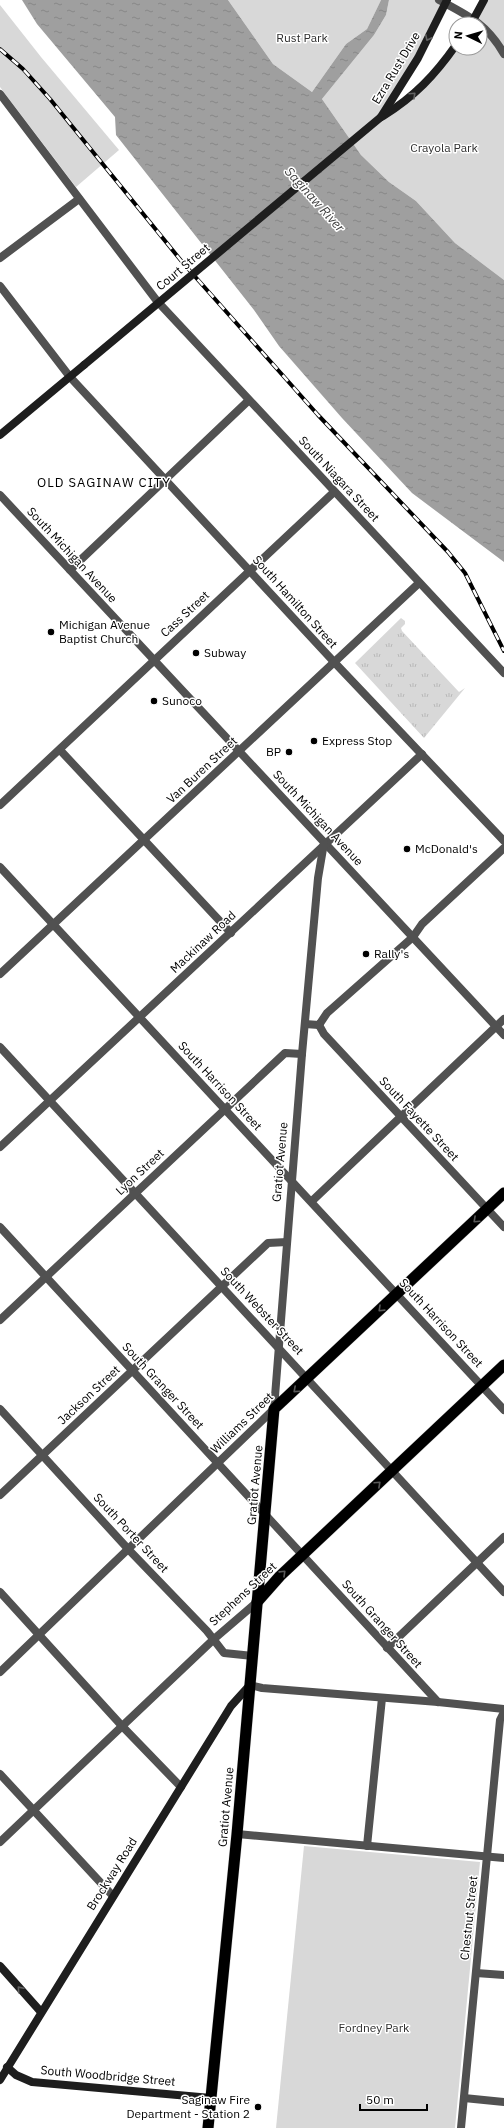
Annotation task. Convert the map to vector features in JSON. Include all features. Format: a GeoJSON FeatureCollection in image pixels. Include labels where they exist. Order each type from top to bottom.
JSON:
{"type":"FeatureCollection","features":[{"type":"Feature","properties":{"kind":"highway","name":"Williams Street"},"geometry":{"type":"LineString","coordinates":[[274,1409],[308,1379],[504,1193]]}},
{"type":"Feature","properties":{"kind":"highway","name":"Stephens Street"},"geometry":{"type":"LineString","coordinates":[[257,1602],[303,1555],[504,1364]]}},
{"type":"Feature","properties":{"kind":"highway","name":"Gratiot Avenue"},"geometry":{"type":"LineString","coordinates":[[208,2128],[237,1834],[274,1409]]}},
{"type":"Feature","properties":{"kind":"main road"},"geometry":{"type":"LineString","coordinates":[[476,16],[484,0]]}},
{"type":"Feature","properties":{"kind":"main road","name":"Ezra Rust Drive"},"geometry":{"type":"LineString","coordinates":[[381,117],[418,58],[444,1]]}},
{"type":"Feature","properties":{"kind":"main road","name":"Ezra Rust Drive"},"geometry":{"type":"LineString","coordinates":[[381,117],[407,101],[419,90],[448,55]]}},
{"type":"Feature","properties":{"kind":"main road","name":"Court Street"},"geometry":{"type":"LineString","coordinates":[[0,435],[381,117]]}},
{"type":"Feature","properties":{"kind":"main road","name":"Brockway Road"},"geometry":{"type":"LineString","coordinates":[[0,2080],[231,1706],[250,1686]]}},
{"type":"Feature","properties":{"kind":"main road"},"geometry":{"type":"LineString","coordinates":[[0,1966],[41,2012]]}},
{"type":"Feature","properties":{"kind":"main road","name":"South Woodbridge Street"},"geometry":{"type":"LineString","coordinates":[[7,2067],[16,2075],[32,2082],[211,2098]]}},
{"type":"Feature","properties":{"kind":"street"},"geometry":{"type":"LineString","coordinates":[[444,1],[466,16]]}},
{"type":"Feature","properties":{"kind":"street"},"geometry":{"type":"LineString","coordinates":[[488,32],[504,54]]}},
{"type":"Feature","properties":{"kind":"street","name":"South Niagara Street"},"geometry":{"type":"LineString","coordinates":[[1,96],[157,301],[504,673]]}},
{"type":"Feature","properties":{"kind":"street"},"geometry":{"type":"LineString","coordinates":[[0,258],[79,198]]}},
{"type":"Feature","properties":{"kind":"street","name":"South Hamilton Street"},"geometry":{"type":"LineString","coordinates":[[0,286],[70,377],[335,663],[504,840]]}},
{"type":"Feature","properties":{"kind":"street"},"geometry":{"type":"LineString","coordinates":[[70,570],[248,400]]}},
{"type":"Feature","properties":{"kind":"street","name":"Cass Street"},"geometry":{"type":"LineString","coordinates":[[0,804],[60,750],[153,660],[334,492]]}},
{"type":"Feature","properties":{"kind":"street","name":"South Michigan Avenue"},"geometry":{"type":"LineString","coordinates":[[0,495],[504,1035]]}},
{"type":"Feature","properties":{"kind":"street","name":"Van Buren Street"},"geometry":{"type":"LineString","coordinates":[[0,974],[419,583]]}},
{"type":"Feature","properties":{"kind":"street"},"geometry":{"type":"LineString","coordinates":[[60,750],[231,933]]}},
{"type":"Feature","properties":{"kind":"street","name":"Mackinaw Road"},"geometry":{"type":"LineString","coordinates":[[0,1147],[231,933],[324,843],[422,754]]}},
{"type":"Feature","properties":{"kind":"street","name":"Gratiot Avenue"},"geometry":{"type":"LineString","coordinates":[[274,1409],[302,1054],[318,878],[324,843]]}},
{"type":"Feature","properties":{"kind":"street"},"geometry":{"type":"LineString","coordinates":[[305,1024],[319,1025],[327,1013],[413,937],[422,924],[504,848]]}},
{"type":"Feature","properties":{"kind":"street","name":"South Harrison Street"},"geometry":{"type":"LineString","coordinates":[[0,867],[140,1016],[292,1182],[312,1201],[504,1410]]}},
{"type":"Feature","properties":{"kind":"street"},"geometry":{"type":"LineString","coordinates":[[312,1201],[504,1019]]}},
{"type":"Feature","properties":{"kind":"street","name":"South Fayette Street"},"geometry":{"type":"LineString","coordinates":[[319,1025],[324,1034],[504,1227]]}},
{"type":"Feature","properties":{"kind":"street","name":"South Webster Street"},"geometry":{"type":"LineString","coordinates":[[0,1047],[223,1286],[504,1592]]}},
{"type":"Feature","properties":{"kind":"street","name":"Lyon Street"},"geometry":{"type":"LineString","coordinates":[[0,1320],[285,1053],[302,1054]]}},
{"type":"Feature","properties":{"kind":"street","name":"South Granger Street"},"geometry":{"type":"LineString","coordinates":[[0,1227],[438,1702]]}},
{"type":"Feature","properties":{"kind":"street","name":"Jackson Street"},"geometry":{"type":"LineString","coordinates":[[0,1495],[268,1243],[287,1242]]}},
{"type":"Feature","properties":{"kind":"street","name":"South Porter Street"},"geometry":{"type":"LineString","coordinates":[[0,1408],[129,1550],[214,1639],[224,1654],[253,1656]]}},
{"type":"Feature","properties":{"kind":"street","name":"Williams Street"},"geometry":{"type":"LineString","coordinates":[[0,1672],[129,1550],[274,1409]]}},
{"type":"Feature","properties":{"kind":"street"},"geometry":{"type":"LineString","coordinates":[[387,1648],[504,1537]]}},
{"type":"Feature","properties":{"kind":"street"},"geometry":{"type":"LineString","coordinates":[[0,1592],[122,1726],[180,1787]]}},
{"type":"Feature","properties":{"kind":"street","name":"Stephens Street"},"geometry":{"type":"LineString","coordinates":[[0,1842],[214,1639],[257,1602]]}},
{"type":"Feature","properties":{"kind":"street"},"geometry":{"type":"LineString","coordinates":[[250,1686],[438,1702],[504,1711]]}},
{"type":"Feature","properties":{"kind":"street"},"geometry":{"type":"LineString","coordinates":[[368,1846],[382,1698]]}},
{"type":"Feature","properties":{"kind":"street","name":"Chestnut Street"},"geometry":{"type":"LineString","coordinates":[[461,2128],[500,1720],[504,1711]]}},
{"type":"Feature","properties":{"kind":"street"},"geometry":{"type":"LineString","coordinates":[[0,1774],[113,1896]]}},
{"type":"Feature","properties":{"kind":"street"},"geometry":{"type":"LineString","coordinates":[[237,1834],[504,1858]]}},
{"type":"Feature","properties":{"kind":"street"},"geometry":{"type":"LineString","coordinates":[[476,1972],[504,1975]]}},
{"type":"Feature","properties":{"kind":"street"},"geometry":{"type":"LineString","coordinates":[[464,2098],[504,2102]]}},
{"type":"Feature","properties":{"kind":"green space","name":"Rust Park"},"geometry":{"type":"Polygon","coordinates":[[[228,0],[381,0],[367,29],[346,44],[312,92],[273,64],[228,0]]]}},
{"type":"Feature","properties":{"kind":"green space","name":"Crayola Park"},"geometry":{"type":"Polygon","coordinates":[[[389,0],[447,0],[382,116],[407,101],[449,56],[488,56],[488,16],[475,16],[484,0],[504,0],[504,280],[455,243],[416,201],[389,182],[361,155],[322,99],[374,35],[386,15],[389,0]]]}},
{"type":"Feature","properties":{"kind":"green space"},"geometry":{"type":"Polygon","coordinates":[[[0,5],[41,57],[119,150],[76,187],[0,87],[0,5]]]}},
{"type":"Feature","properties":{"kind":"green space"},"geometry":{"type":"Polygon","coordinates":[[[401,618],[405,621],[405,624],[401,628],[402,631],[459,692],[465,688],[424,738],[355,663],[401,618]]]}},
{"type":"Feature","properties":{"kind":"green space","name":"Fordney Park"},"geometry":{"type":"Polygon","coordinates":[[[304,1846],[480,1862],[455,2128],[276,2128],[304,1846]]]}},
{"type":"Feature","properties":{"kind":"water","name":"Saginaw River"},"geometry":{"type":"Polygon","coordinates":[[[22,0],[228,0],[273,64],[312,92],[346,44],[367,29],[381,0],[389,0],[386,15],[374,35],[322,99],[361,155],[389,182],[416,201],[455,243],[504,280],[504,562],[412,493],[342,418],[279,346],[254,310],[116,135],[115,117],[37,24],[22,0]]]}},
{"type":"Feature","properties":{"kind":"railway"},"geometry":{"type":"LineString","coordinates":[[0,49],[23,69],[50,99],[183,263],[318,415],[448,552],[465,573],[504,651]]}},
{"type":"Feature","properties":{"kind":"place","name":"Michigan Avenue Baptist Church"},"geometry":{"type":"Point","coordinates":[51,632]}},
{"type":"Feature","properties":{"kind":"place","name":"Subway"},"geometry":{"type":"Point","coordinates":[196,653]}},
{"type":"Feature","properties":{"kind":"place","name":"Sunoco"},"geometry":{"type":"Point","coordinates":[154,701]}},
{"type":"Feature","properties":{"kind":"place","name":"Express Stop"},"geometry":{"type":"Point","coordinates":[314,741]}},
{"type":"Feature","properties":{"kind":"place","name":"BP"},"geometry":{"type":"Point","coordinates":[289,752]}},
{"type":"Feature","properties":{"kind":"place","name":"McDonald's"},"geometry":{"type":"Point","coordinates":[407,849]}},
{"type":"Feature","properties":{"kind":"place","name":"Rally's"},"geometry":{"type":"Point","coordinates":[366,954]}},
{"type":"Feature","properties":{"kind":"place","name":"Saginaw Fire Department - Station 2"},"geometry":{"type":"Point","coordinates":[258,2107]}},
{"type":"Feature","properties":{"kind":"district","name":"OLD SAGINAW CITY"},"geometry":{"type":"Point","coordinates":[104,482]}}]}
